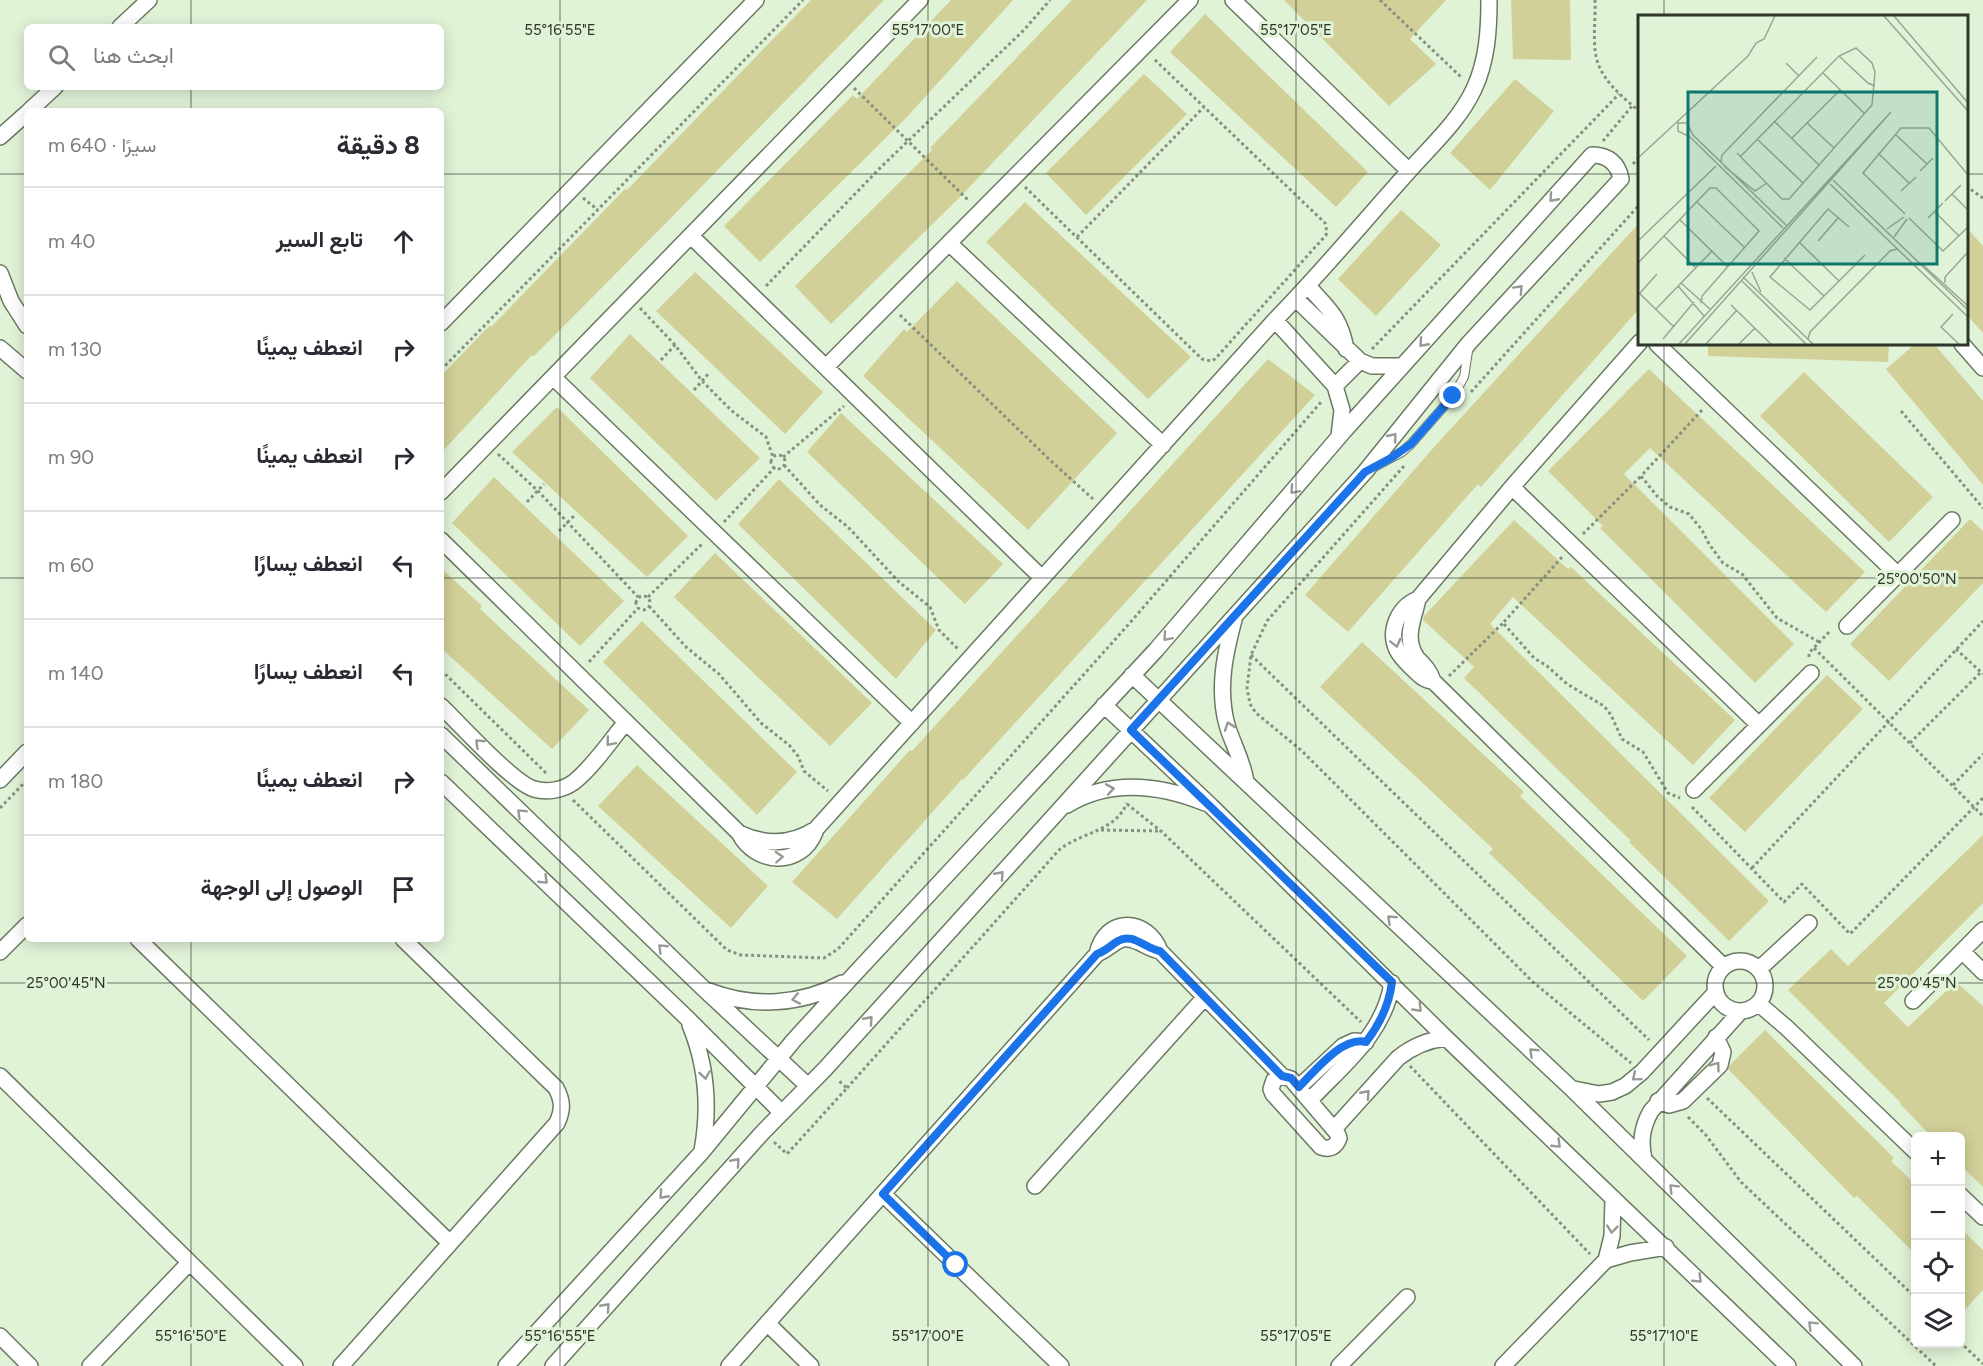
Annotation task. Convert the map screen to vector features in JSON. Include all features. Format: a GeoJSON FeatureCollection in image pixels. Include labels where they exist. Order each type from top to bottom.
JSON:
{"type":"FeatureCollection","features":[{"type":"Feature","properties":{"kind":"street"},"geometry":{"type":"LineString","coordinates":[[123,24],[149,0]]}},
{"type":"Feature","properties":{"kind":"street"},"geometry":{"type":"LineString","coordinates":[[444,320],[756,0]]}},
{"type":"Feature","properties":{"kind":"street"},"geometry":{"type":"LineString","coordinates":[[444,489],[920,0]]}},
{"type":"Feature","properties":{"kind":"street"},"geometry":{"type":"LineString","coordinates":[[826,367],[1190,0]]}},
{"type":"Feature","properties":{"kind":"street"},"geometry":{"type":"LineString","coordinates":[[1233,0],[1409,171]]}},
{"type":"Feature","properties":{"kind":"street"},"geometry":{"type":"LineString","coordinates":[[444,543],[739,833],[761,841],[784,842],[807,835],[816,829],[1308,286],[1456,118],[1474,89],[1486,49],[1489,0]]}},
{"type":"Feature","properties":{"kind":"street"},"geometry":{"type":"LineString","coordinates":[[32,108],[52,90]]}},
{"type":"Feature","properties":{"kind":"street"},"geometry":{"type":"LineString","coordinates":[[0,137],[24,116]]}},
{"type":"Feature","properties":{"kind":"street"},"geometry":{"type":"LineString","coordinates":[[506,1366],[701,1153],[779,1058],[850,979],[1132,675],[1402,366],[1592,154],[1612,161],[1621,179],[1469,343],[1365,472],[825,1069],[763,1132],[553,1366]]}},
{"type":"Feature","properties":{"kind":"street"},"geometry":{"type":"LineString","coordinates":[[691,236],[1042,578]]}},
{"type":"Feature","properties":{"kind":"street"},"geometry":{"type":"LineString","coordinates":[[949,243],[1162,445]]}},
{"type":"Feature","properties":{"kind":"street"},"geometry":{"type":"LineString","coordinates":[[0,273],[11,301],[24,321]]}},
{"type":"Feature","properties":{"kind":"street"},"geometry":{"type":"LineString","coordinates":[[1308,286],[1337,319],[1346,349]]}},
{"type":"Feature","properties":{"kind":"street"},"geometry":{"type":"LineString","coordinates":[[1296,299],[1360,361],[1372,366],[1402,366]]}},
{"type":"Feature","properties":{"kind":"street"},"geometry":{"type":"LineString","coordinates":[[1275,320],[1335,386],[1342,410],[1339,438]]}},
{"type":"Feature","properties":{"kind":"street"},"geometry":{"type":"LineString","coordinates":[[1638,344],[1512,487],[1418,599],[1410,625],[1410,640],[1415,655],[1429,672],[1435,684],[1724,966]]}},
{"type":"Feature","properties":{"kind":"street"},"geometry":{"type":"LineString","coordinates":[[1658,345],[1898,575]]}},
{"type":"Feature","properties":{"kind":"street"},"geometry":{"type":"LineString","coordinates":[[1963,345],[1983,368]]}},
{"type":"Feature","properties":{"kind":"street"},"geometry":{"type":"LineString","coordinates":[[0,348],[24,368]]}},
{"type":"Feature","properties":{"kind":"street"},"geometry":{"type":"LineString","coordinates":[[1335,386],[1360,361]]}},
{"type":"Feature","properties":{"kind":"street"},"geometry":{"type":"LineString","coordinates":[[553,377],[912,723]]}},
{"type":"Feature","properties":{"kind":"street"},"geometry":{"type":"LineString","coordinates":[[1512,487],[1759,725]]}},
{"type":"Feature","properties":{"kind":"street"},"geometry":{"type":"LineString","coordinates":[[1847,626],[1952,520]]}},
{"type":"Feature","properties":{"kind":"street"},"geometry":{"type":"LineString","coordinates":[[1235,614],[1223,664],[1222,694],[1228,728],[1239,753],[1245,782]]}},
{"type":"Feature","properties":{"kind":"street"},"geometry":{"type":"LineString","coordinates":[[1694,790],[1811,673]]}},
{"type":"Feature","properties":{"kind":"street"},"geometry":{"type":"LineString","coordinates":[[1132,675],[1572,1089],[1854,1366]]}},
{"type":"Feature","properties":{"kind":"street"},"geometry":{"type":"LineString","coordinates":[[1104,705],[1788,1366]]}},
{"type":"Feature","properties":{"kind":"street"},"geometry":{"type":"LineString","coordinates":[[444,709],[517,779],[533,789],[542,790],[572,784],[626,722]]}},
{"type":"Feature","properties":{"kind":"street"},"geometry":{"type":"LineString","coordinates":[[444,738],[808,1086]]}},
{"type":"Feature","properties":{"kind":"street"},"geometry":{"type":"LineString","coordinates":[[0,780],[24,755]]}},
{"type":"Feature","properties":{"kind":"street"},"geometry":{"type":"LineString","coordinates":[[444,785],[688,1019],[782,1113]]}},
{"type":"Feature","properties":{"kind":"street"},"geometry":{"type":"LineString","coordinates":[[1056,812],[1083,797],[1113,788],[1129,787],[1171,792],[1211,806]]}},
{"type":"Feature","properties":{"kind":"street"},"geometry":{"type":"LineString","coordinates":[[1759,969],[1809,923]]}},
{"type":"Feature","properties":{"kind":"street"},"geometry":{"type":"LineString","coordinates":[[0,952],[24,927]]}},
{"type":"Feature","properties":{"kind":"street"},"geometry":{"type":"LineString","coordinates":[[1913,1000],[1983,930]]}},
{"type":"Feature","properties":{"kind":"street"},"geometry":{"type":"LineString","coordinates":[[729,1366],[1097,954],[1124,938],[1136,940],[1160,951],[1282,1076],[1291,1078],[1334,1129],[1339,1138],[1338,1142],[1330,1148],[1321,1147],[1273,1094],[1274,1080],[1282,1076]]}},
{"type":"Feature","properties":{"kind":"street"},"geometry":{"type":"LineString","coordinates":[[141,942],[450,1243]]}},
{"type":"Feature","properties":{"kind":"street"},"geometry":{"type":"LineString","coordinates":[[341,1366],[557,1123],[562,1105],[556,1088],[406,942]]}},
{"type":"Feature","properties":{"kind":"street"},"geometry":{"type":"LineString","coordinates":[[1962,951],[1983,972]]}},
{"type":"Feature","properties":{"kind":"street"},"geometry":{"type":"LineString","coordinates":[[1742,961],[1751,963],[1759,969],[1766,986],[1759,1004],[1750,1010],[1740,1012],[1720,1003],[1715,993],[1715,983],[1724,966],[1742,961]]}},
{"type":"Feature","properties":{"kind":"street"},"geometry":{"type":"LineString","coordinates":[[704,989],[739,1000],[775,1002],[814,995],[850,979]]}},
{"type":"Feature","properties":{"kind":"street"},"geometry":{"type":"LineString","coordinates":[[1310,1100],[1366,1042],[1382,1019],[1392,982]]}},
{"type":"Feature","properties":{"kind":"street"},"geometry":{"type":"LineString","coordinates":[[1572,1089],[1599,1094],[1612,1092],[1625,1086],[1661,1052],[1715,993]]}},
{"type":"Feature","properties":{"kind":"street"},"geometry":{"type":"LineString","coordinates":[[1035,1186],[1205,997]]}},
{"type":"Feature","properties":{"kind":"street"},"geometry":{"type":"LineString","coordinates":[[1759,1004],[1911,1147]]}},
{"type":"Feature","properties":{"kind":"street"},"geometry":{"type":"LineString","coordinates":[[1644,1159],[1641,1147],[1644,1122],[1658,1101],[1740,1012]]}},
{"type":"Feature","properties":{"kind":"street"},"geometry":{"type":"LineString","coordinates":[[688,1019],[697,1040],[706,1085],[706,1119],[701,1153]]}},
{"type":"Feature","properties":{"kind":"street"},"geometry":{"type":"LineString","coordinates":[[1658,1101],[1676,1104],[1689,1097],[1720,1065],[1723,1052],[1716,1037]]}},
{"type":"Feature","properties":{"kind":"street"},"geometry":{"type":"LineString","coordinates":[[1334,1129],[1398,1058],[1420,1043],[1446,1038]]}},
{"type":"Feature","properties":{"kind":"street"},"geometry":{"type":"LineString","coordinates":[[1299,1087],[1342,1046],[1354,1041],[1366,1042]]}},
{"type":"Feature","properties":{"kind":"street"},"geometry":{"type":"LineString","coordinates":[[0,1076],[295,1366]]}},
{"type":"Feature","properties":{"kind":"street"},"geometry":{"type":"LineString","coordinates":[[883,1194],[1061,1366]]}},
{"type":"Feature","properties":{"kind":"street"},"geometry":{"type":"LineString","coordinates":[[1503,1366],[1606,1260],[1612,1236],[1613,1198]]}},
{"type":"Feature","properties":{"kind":"street"},"geometry":{"type":"LineString","coordinates":[[1965,1200],[1983,1216]]}},
{"type":"Feature","properties":{"kind":"street"},"geometry":{"type":"LineString","coordinates":[[1606,1260],[1666,1247]]}},
{"type":"Feature","properties":{"kind":"street"},"geometry":{"type":"LineString","coordinates":[[90,1366],[189,1263]]}},
{"type":"Feature","properties":{"kind":"street"},"geometry":{"type":"LineString","coordinates":[[1339,1366],[1407,1297]]}},
{"type":"Feature","properties":{"kind":"street"},"geometry":{"type":"LineString","coordinates":[[767,1323],[811,1366]]}},
{"type":"Feature","properties":{"kind":"street"},"geometry":{"type":"LineString","coordinates":[[0,1336],[30,1366]]}},
{"type":"Feature","properties":{"kind":"path"},"geometry":{"type":"LineString","coordinates":[[444,367],[803,0]]}},
{"type":"Feature","properties":{"kind":"path"},"geometry":{"type":"LineString","coordinates":[[754,298],[882,166],[909,143],[1024,30],[1050,0]]}},
{"type":"Feature","properties":{"kind":"path"},"geometry":{"type":"LineString","coordinates":[[1380,0],[1474,89]]}},
{"type":"Feature","properties":{"kind":"path"},"geometry":{"type":"LineString","coordinates":[[1595,0],[1596,55],[1600,68],[1619,94],[1638,110]]}},
{"type":"Feature","properties":{"kind":"path"},"geometry":{"type":"LineString","coordinates":[[1015,177],[1202,359],[1211,361],[1215,359],[1327,232],[1325,223],[1143,48]]}},
{"type":"Feature","properties":{"kind":"path"},"geometry":{"type":"LineString","coordinates":[[844,78],[980,212]]}},
{"type":"Feature","properties":{"kind":"path"},"geometry":{"type":"LineString","coordinates":[[1360,361],[1619,94]]}},
{"type":"Feature","properties":{"kind":"path"},"geometry":{"type":"LineString","coordinates":[[1592,154],[1632,106]]}},
{"type":"Feature","properties":{"kind":"path"},"geometry":{"type":"LineString","coordinates":[[1077,237],[1204,107]]}},
{"type":"Feature","properties":{"kind":"path"},"geometry":{"type":"LineString","coordinates":[[1968,187],[1983,198]]}},
{"type":"Feature","properties":{"kind":"path"},"geometry":{"type":"LineString","coordinates":[[630,298],[675,345],[702,381],[732,411],[766,437],[773,457],[771,462],[775,467],[784,465]]}},
{"type":"Feature","properties":{"kind":"path"},"geometry":{"type":"LineString","coordinates":[[888,303],[1051,461],[1105,509]]}},
{"type":"Feature","properties":{"kind":"path"},"geometry":{"type":"LineString","coordinates":[[661,360],[675,345]]}},
{"type":"Feature","properties":{"kind":"path"},"geometry":{"type":"LineString","coordinates":[[694,390],[710,372]]}},
{"type":"Feature","properties":{"kind":"path"},"geometry":{"type":"LineString","coordinates":[[783,457],[856,397]]}},
{"type":"Feature","properties":{"kind":"path"},"geometry":{"type":"LineString","coordinates":[[1435,684],[1503,623],[1572,545],[1714,398]]}},
{"type":"Feature","properties":{"kind":"path"},"geometry":{"type":"LineString","coordinates":[[1901,411],[1983,508]]}},
{"type":"Feature","properties":{"kind":"path"},"geometry":{"type":"LineString","coordinates":[[488,444],[538,491],[638,597]]}},
{"type":"Feature","properties":{"kind":"path"},"geometry":{"type":"LineString","coordinates":[[773,457],[777,455],[783,457]]}},
{"type":"Feature","properties":{"kind":"path"},"geometry":{"type":"LineString","coordinates":[[783,457],[784,465],[820,505],[848,527],[899,582],[930,607],[939,630],[969,660]]}},
{"type":"Feature","properties":{"kind":"path"},"geometry":{"type":"LineString","coordinates":[[1641,476],[1670,507],[1689,514],[1723,563],[1742,574],[1777,618],[1819,642]]}},
{"type":"Feature","properties":{"kind":"path"},"geometry":{"type":"LineString","coordinates":[[527,502],[544,484]]}},
{"type":"Feature","properties":{"kind":"path"},"geometry":{"type":"LineString","coordinates":[[559,531],[575,515]]}},
{"type":"Feature","properties":{"kind":"path"},"geometry":{"type":"LineString","coordinates":[[638,597],[648,597],[649,606],[686,647],[719,674],[761,723],[789,745],[798,756],[804,771],[840,802]]}},
{"type":"Feature","properties":{"kind":"path"},"geometry":{"type":"LineString","coordinates":[[638,597],[635,603],[638,608],[644,610],[649,606]]}},
{"type":"Feature","properties":{"kind":"path"},"geometry":{"type":"LineString","coordinates":[[578,675],[638,608]]}},
{"type":"Feature","properties":{"kind":"path"},"geometry":{"type":"LineString","coordinates":[[1752,868],[1983,621]]}},
{"type":"Feature","properties":{"kind":"path"},"geometry":{"type":"LineString","coordinates":[[1503,623],[1534,658],[1567,684],[1604,706],[1611,715],[1622,739],[1643,752],[1668,793],[1685,800],[1784,902],[1802,884],[1850,934],[1983,798]]}},
{"type":"Feature","properties":{"kind":"path"},"geometry":{"type":"LineString","coordinates":[[1811,673],[1809,653],[1836,625],[1847,626]]}},
{"type":"Feature","properties":{"kind":"path"},"geometry":{"type":"LineString","coordinates":[[1814,648],[1983,816]]}},
{"type":"Feature","properties":{"kind":"path"},"geometry":{"type":"LineString","coordinates":[[1910,743],[1982,673],[1956,649]]}},
{"type":"Feature","properties":{"kind":"path"},"geometry":{"type":"LineString","coordinates":[[1251,655],[1661,1052]]}},
{"type":"Feature","properties":{"kind":"path"},"geometry":{"type":"LineString","coordinates":[[1953,785],[1983,754]]}},
{"type":"Feature","properties":{"kind":"path"},"geometry":{"type":"LineString","coordinates":[[0,808],[24,783]]}},
{"type":"Feature","properties":{"kind":"path"},"geometry":{"type":"LineString","coordinates":[[763,1132],[787,1154],[1059,850],[1067,843],[1100,830],[1122,813],[1127,804],[1129,787]]}},
{"type":"Feature","properties":{"kind":"path"},"geometry":{"type":"LineString","coordinates":[[1100,830],[1162,832]]}},
{"type":"Feature","properties":{"kind":"path"},"geometry":{"type":"LineString","coordinates":[[825,1069],[847,1088]]}},
{"type":"Feature","properties":{"kind":"path"},"geometry":{"type":"LineString","coordinates":[[1698,1088],[1912,1294]]}},
{"type":"Feature","properties":{"kind":"path"},"geometry":{"type":"LineString","coordinates":[[1965,1347],[1983,1364]]}},
{"type":"Feature","properties":{"kind":"building"},"geometry":{"type":"Polygon","coordinates":[[[811,0],[884,0],[669,220],[534,356],[532,355],[444,450],[444,373],[625,189],[627,190],[811,0]]]}},
{"type":"Feature","properties":{"kind":"building"},"geometry":{"type":"Polygon","coordinates":[[[951,0],[1013,0],[907,117],[760,262],[724,226],[853,95],[857,99],[951,0]]]}},
{"type":"Feature","properties":{"kind":"building"},"geometry":{"type":"Polygon","coordinates":[[[1072,0],[1147,0],[961,196],[831,324],[795,286],[932,150],[930,148],[1072,0]]]}},
{"type":"Feature","properties":{"kind":"building"},"geometry":{"type":"Polygon","coordinates":[[[1284,0],[1446,0],[1410,39],[1436,64],[1389,106],[1284,0]]]}},
{"type":"Feature","properties":{"kind":"building"},"geometry":{"type":"Polygon","coordinates":[[[1511,0],[1570,0],[1571,60],[1513,59],[1511,0]]]}},
{"type":"Feature","properties":{"kind":"building"},"geometry":{"type":"Polygon","coordinates":[[[1205,14],[1368,172],[1336,207],[1170,52],[1205,14]]]}},
{"type":"Feature","properties":{"kind":"building"},"geometry":{"type":"Polygon","coordinates":[[[1144,74],[1187,114],[1086,215],[1046,173],[1144,74]]]}},
{"type":"Feature","properties":{"kind":"building"},"geometry":{"type":"Polygon","coordinates":[[[1515,79],[1554,111],[1490,190],[1450,153],[1515,79]]]}},
{"type":"Feature","properties":{"kind":"building"},"geometry":{"type":"Polygon","coordinates":[[[1025,202],[1191,357],[1148,399],[986,242],[1025,202]]]}},
{"type":"Feature","properties":{"kind":"building"},"geometry":{"type":"Polygon","coordinates":[[[1401,210],[1441,245],[1376,316],[1338,279],[1401,210]]]}},
{"type":"Feature","properties":{"kind":"building"},"geometry":{"type":"Polygon","coordinates":[[[1638,224],[1638,310],[1481,487],[1478,484],[1348,632],[1305,595],[1435,446],[1638,224]]]}},
{"type":"Feature","properties":{"kind":"building"},"geometry":{"type":"Polygon","coordinates":[[[1968,229],[1983,246],[1983,333],[1968,316],[1968,229]]]}},
{"type":"Feature","properties":{"kind":"building"},"geometry":{"type":"Polygon","coordinates":[[[695,272],[823,392],[785,434],[656,311],[695,272]]]}},
{"type":"Feature","properties":{"kind":"building"},"geometry":{"type":"Polygon","coordinates":[[[957,281],[1117,433],[1028,530],[863,376],[904,329],[907,332],[957,281]]]}},
{"type":"Feature","properties":{"kind":"building"},"geometry":{"type":"Polygon","coordinates":[[[630,334],[760,458],[716,501],[590,378],[630,334]]]}},
{"type":"Feature","properties":{"kind":"building"},"geometry":{"type":"Polygon","coordinates":[[[1708,345],[1889,345],[1888,362],[1708,356],[1708,345]]]}},
{"type":"Feature","properties":{"kind":"building"},"geometry":{"type":"Polygon","coordinates":[[[1914,345],[1935,345],[1983,401],[1983,485],[1886,369],[1914,345]]]}},
{"type":"Feature","properties":{"kind":"building"},"geometry":{"type":"Polygon","coordinates":[[[1268,359],[1315,395],[962,779],[837,919],[792,882],[910,750],[912,751],[1268,359]]]}},
{"type":"Feature","properties":{"kind":"building"},"geometry":{"type":"Polygon","coordinates":[[[1649,369],[1865,572],[1826,612],[1650,448],[1624,474],[1794,644],[1755,683],[1600,528],[1603,526],[1548,471],[1649,369]]]}},
{"type":"Feature","properties":{"kind":"building"},"geometry":{"type":"Polygon","coordinates":[[[1804,372],[1933,497],[1889,542],[1760,416],[1804,372]]]}},
{"type":"Feature","properties":{"kind":"building"},"geometry":{"type":"Polygon","coordinates":[[[557,407],[688,536],[647,577],[512,452],[557,407]]]}},
{"type":"Feature","properties":{"kind":"building"},"geometry":{"type":"Polygon","coordinates":[[[841,413],[1003,564],[965,604],[807,452],[841,413]]]}},
{"type":"Feature","properties":{"kind":"building"},"geometry":{"type":"Polygon","coordinates":[[[494,477],[624,601],[580,646],[452,523],[494,477]]]}},
{"type":"Feature","properties":{"kind":"building"},"geometry":{"type":"Polygon","coordinates":[[[779,479],[936,630],[896,679],[738,524],[779,479]]]}},
{"type":"Feature","properties":{"kind":"building"},"geometry":{"type":"Polygon","coordinates":[[[1970,519],[1983,531],[1983,583],[1889,681],[1850,644],[1970,519]]]}},
{"type":"Feature","properties":{"kind":"building"},"geometry":{"type":"Polygon","coordinates":[[[1514,520],[1568,569],[1571,567],[1735,720],[1693,765],[1513,597],[1490,624],[1769,901],[1729,941],[1629,842],[1631,841],[1464,678],[1474,667],[1423,620],[1424,616],[1514,520]]]}},
{"type":"Feature","properties":{"kind":"building"},"geometry":{"type":"Polygon","coordinates":[[[715,553],[872,703],[830,746],[674,597],[715,553]]]}},
{"type":"Feature","properties":{"kind":"building"},"geometry":{"type":"Polygon","coordinates":[[[444,571],[482,606],[480,609],[589,710],[552,749],[444,651],[444,571]]]}},
{"type":"Feature","properties":{"kind":"building"},"geometry":{"type":"Polygon","coordinates":[[[642,621],[797,772],[757,815],[603,662],[642,621]]]}},
{"type":"Feature","properties":{"kind":"building"},"geometry":{"type":"Polygon","coordinates":[[[1362,642],[1524,792],[1520,796],[1687,956],[1643,1001],[1489,853],[1493,849],[1320,687],[1362,642]]]}},
{"type":"Feature","properties":{"kind":"building"},"geometry":{"type":"Polygon","coordinates":[[[1827,675],[1863,709],[1745,832],[1709,798],[1827,675]]]}},
{"type":"Feature","properties":{"kind":"building"},"geometry":{"type":"Polygon","coordinates":[[[637,765],[768,886],[731,928],[598,806],[637,765]]]}},
{"type":"Feature","properties":{"kind":"building"},"geometry":{"type":"Polygon","coordinates":[[[1983,835],[1983,903],[1884,1003],[1908,1027],[1956,982],[1983,1006],[1983,1187],[1965,1170],[1965,1132],[1927,1132],[1788,990],[1831,949],[1848,966],[1983,835]]]}},
{"type":"Feature","properties":{"kind":"building"},"geometry":{"type":"Polygon","coordinates":[[[1765,1030],[1894,1158],[1891,1161],[1911,1180],[1911,1250],[1857,1196],[1854,1198],[1728,1069],[1765,1030]]]}},
{"type":"Feature","properties":{"kind":"building"},"geometry":{"type":"Polygon","coordinates":[[[1965,1233],[1983,1250],[1983,1290],[1965,1310],[1965,1233]]]}},
{"type":"Feature","properties":{"kind":"route"},"geometry":{"type":"LineString","coordinates":[[956,1265],[883,1194],[1097,954],[1119,940],[1130,938],[1160,951],[1282,1076],[1291,1078],[1299,1087],[1342,1046],[1348,1042],[1366,1042],[1382,1019],[1387,1008],[1392,982],[1131,730],[1365,472],[1402,452],[1453,396]]}}]}
